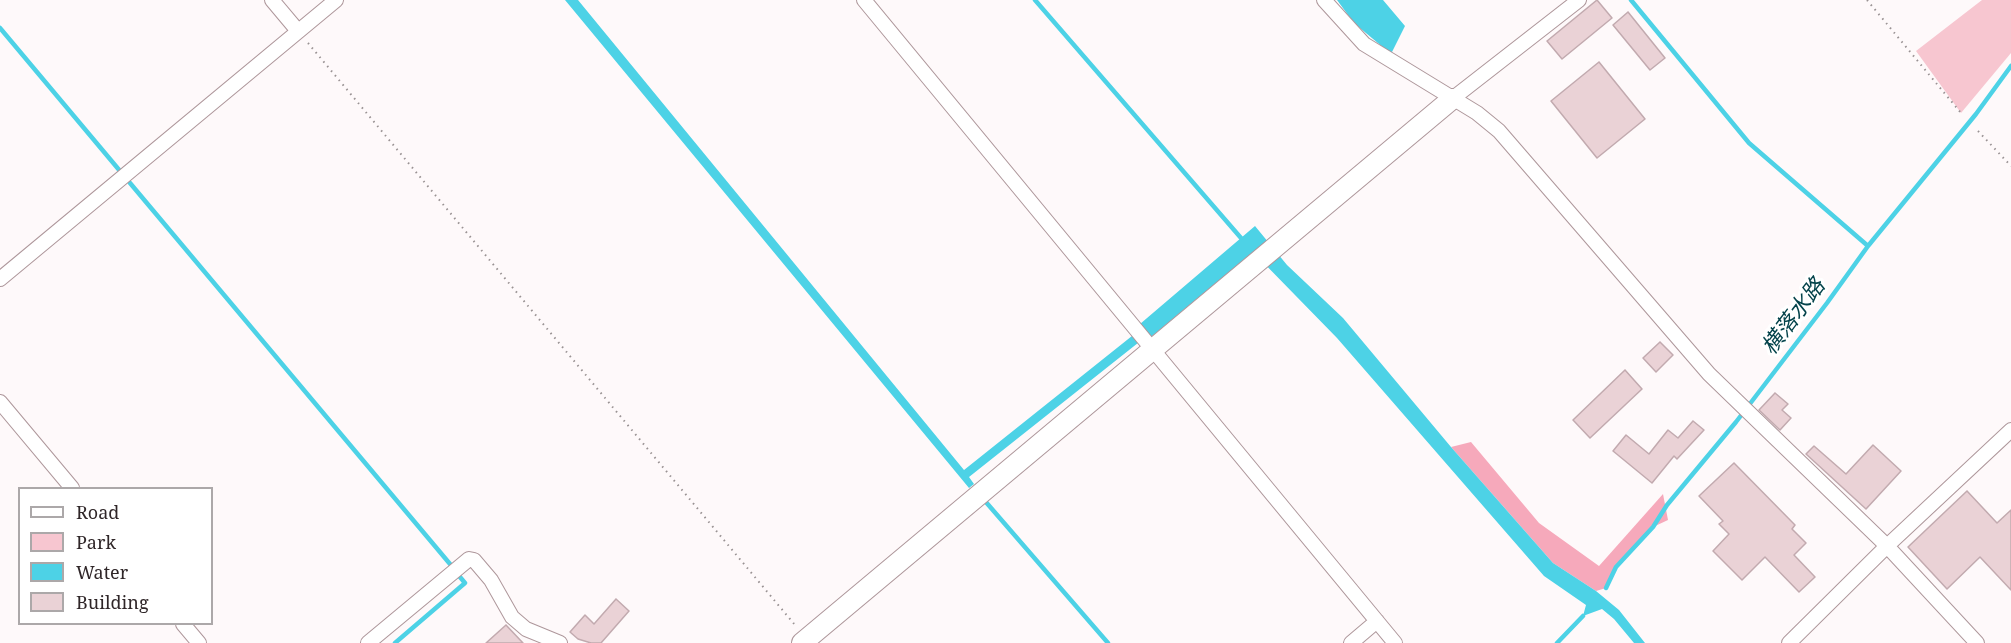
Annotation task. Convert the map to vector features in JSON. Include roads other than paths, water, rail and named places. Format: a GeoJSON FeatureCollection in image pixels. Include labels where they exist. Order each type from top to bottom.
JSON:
{"type":"FeatureCollection","features":[{"type":"Feature","properties":{"kind":"street"},"geometry":{"type":"LineString","coordinates":[[272,0],[298,31]]}},
{"type":"Feature","properties":{"kind":"street"},"geometry":{"type":"LineString","coordinates":[[0,279],[336,0]]}},
{"type":"Feature","properties":{"kind":"street"},"geometry":{"type":"LineString","coordinates":[[864,0],[1395,643]]}},
{"type":"Feature","properties":{"kind":"street"},"geometry":{"type":"LineString","coordinates":[[1324,0],[1364,44],[1477,113],[1498,131],[1709,374],[1887,546],[1977,643]]}},
{"type":"Feature","properties":{"kind":"street"},"geometry":{"type":"LineString","coordinates":[[806,642],[1452,99],[1579,0]]}},
{"type":"Feature","properties":{"kind":"street"},"geometry":{"type":"LineString","coordinates":[[0,402],[70,487]]}},
{"type":"Feature","properties":{"kind":"street"},"geometry":{"type":"LineString","coordinates":[[1789,643],[1887,546],[2011,430]]}},
{"type":"Feature","properties":{"kind":"street"},"geometry":{"type":"LineString","coordinates":[[368,643],[469,559],[474,560],[491,580],[512,617],[526,629],[560,643]]}},
{"type":"Feature","properties":{"kind":"street"},"geometry":{"type":"LineString","coordinates":[[1351,643],[1377,621]]}},
{"type":"Feature","properties":{"kind":"street"},"geometry":{"type":"LineString","coordinates":[[184,625],[199,643]]}},
{"type":"Feature","properties":{"kind":"water"},"geometry":{"type":"Polygon","coordinates":[[[565,0],[578,0],[964,470],[1142,328],[1140,324],[1255,226],[1287,265],[1343,318],[1451,447],[1553,563],[1596,591],[1619,610],[1645,643],[1634,643],[1614,619],[1602,609],[1583,616],[1586,605],[1544,576],[1337,338],[1253,252],[1151,337],[1148,335],[969,477],[974,484],[969,488],[565,0]]]}},
{"type":"Feature","properties":{"kind":"water"},"geometry":{"type":"Polygon","coordinates":[[[1337,0],[1383,0],[1405,26],[1391,54],[1354,23],[1337,0]]]}},
{"type":"Feature","properties":{"kind":"waterway"},"geometry":{"type":"LineString","coordinates":[[1035,0],[1241,238]]}},
{"type":"Feature","properties":{"kind":"waterway"},"geometry":{"type":"LineString","coordinates":[[1631,0],[1749,143],[1868,246]]}},
{"type":"Feature","properties":{"kind":"waterway"},"geometry":{"type":"LineString","coordinates":[[0,28],[120,171]]}},
{"type":"Feature","properties":{"kind":"waterway","name":"横落水路"},"geometry":{"type":"LineString","coordinates":[[1606,588],[1616,567],[1653,527],[1667,505],[1736,422],[1868,246],[1976,114],[2011,66]]}},
{"type":"Feature","properties":{"kind":"waterway"},"geometry":{"type":"LineString","coordinates":[[130,183],[450,564]]}},
{"type":"Feature","properties":{"kind":"waterway"},"geometry":{"type":"LineString","coordinates":[[985,501],[1108,643]]}},
{"type":"Feature","properties":{"kind":"waterway"},"geometry":{"type":"LineString","coordinates":[[395,643],[465,583],[460,577]]}},
{"type":"Feature","properties":{"kind":"waterway","name":"横落水路"},"geometry":{"type":"LineString","coordinates":[[1557,643],[1583,616]]}}]}
